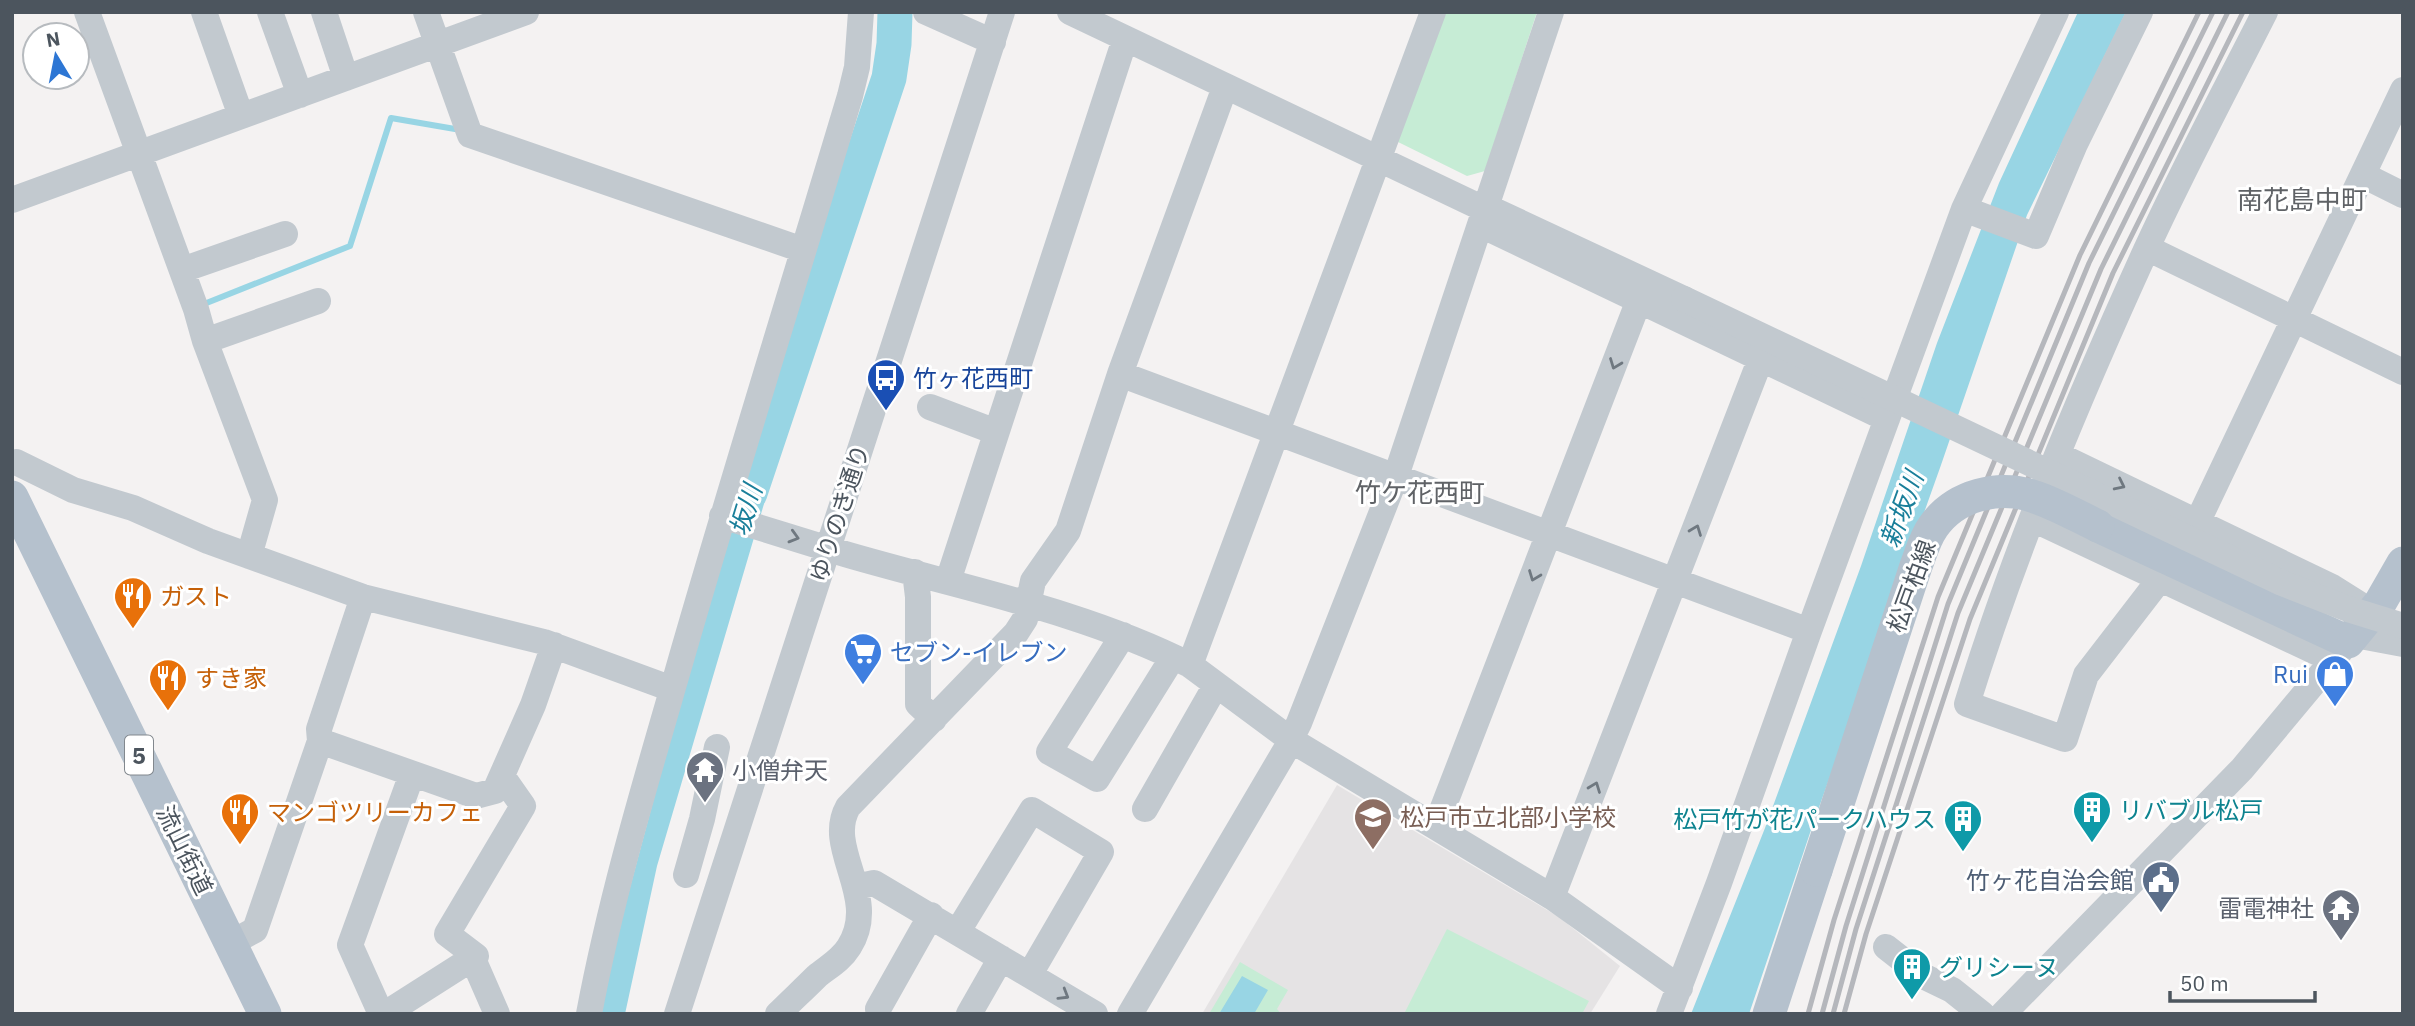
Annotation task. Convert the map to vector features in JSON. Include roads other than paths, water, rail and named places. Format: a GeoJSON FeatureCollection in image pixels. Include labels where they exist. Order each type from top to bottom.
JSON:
{"type":"FeatureCollection","features":[{"type":"Feature","properties":{"kind":"main road","name":"松戸柏線"},"geometry":{"type":"LineString","coordinates":[[1769,1014],[1916,566],[1931,529],[1942,515],[1957,505],[1987,492],[2013,491],[2034,496],[2098,526],[2365,627]]}},
{"type":"Feature","properties":{"kind":"main road","name":"流山街道"},"geometry":{"type":"LineString","coordinates":[[12,497],[265,1014]]}},
{"type":"Feature","properties":{"kind":"main road"},"geometry":{"type":"LineString","coordinates":[[2365,627],[2403,563]]}},
{"type":"Feature","properties":{"kind":"street"},"geometry":{"type":"LineString","coordinates":[[87,12],[265,500],[249,556]]}},
{"type":"Feature","properties":{"kind":"street"},"geometry":{"type":"LineString","coordinates":[[204,12],[241,116]]}},
{"type":"Feature","properties":{"kind":"street"},"geometry":{"type":"LineString","coordinates":[[270,12],[300,95]]}},
{"type":"Feature","properties":{"kind":"street"},"geometry":{"type":"LineString","coordinates":[[324,12],[346,78]]}},
{"type":"Feature","properties":{"kind":"street"},"geometry":{"type":"LineString","coordinates":[[426,12],[470,135],[803,250]]}},
{"type":"Feature","properties":{"kind":"street"},"geometry":{"type":"LineString","coordinates":[[12,200],[526,12]]}},
{"type":"Feature","properties":{"kind":"street"},"geometry":{"type":"LineString","coordinates":[[589,1014],[621,872],[672,689],[858,67],[861,12]]}},
{"type":"Feature","properties":{"kind":"street"},"geometry":{"type":"LineString","coordinates":[[926,12],[993,42]]}},
{"type":"Feature","properties":{"kind":"street","name":"ゆりのき通り"},"geometry":{"type":"LineString","coordinates":[[677,1014],[1002,12]]}},
{"type":"Feature","properties":{"kind":"street"},"geometry":{"type":"LineString","coordinates":[[1070,12],[1378,159],[1485,214],[1639,300],[1887,419]]}},
{"type":"Feature","properties":{"kind":"street"},"geometry":{"type":"LineString","coordinates":[[1123,635],[1049,752],[1097,779],[1181,661],[1275,431],[1433,12]]}},
{"type":"Feature","properties":{"kind":"street"},"geometry":{"type":"LineString","coordinates":[[1130,1014],[1292,740],[1395,476],[1551,12]]}},
{"type":"Feature","properties":{"kind":"street"},"geometry":{"type":"LineString","coordinates":[[1670,1014],[1964,209],[2056,12]]}},
{"type":"Feature","properties":{"kind":"street"},"geometry":{"type":"LineString","coordinates":[[1964,209],[2036,236],[2075,144],[2140,12]]}},
{"type":"Feature","properties":{"kind":"street"},"geometry":{"type":"LineString","coordinates":[[2160,579],[2086,675],[2065,739],[1967,704],[1983,651],[2033,519],[2147,248],[2265,12]]}},
{"type":"Feature","properties":{"kind":"street"},"geometry":{"type":"LineString","coordinates":[[948,580],[1125,39]]}},
{"type":"Feature","properties":{"kind":"street"},"geometry":{"type":"LineString","coordinates":[[778,1014],[841,958],[850,947],[858,929],[859,900],[840,830],[842,817],[848,807],[1016,633],[1025,619],[1033,580],[1068,531],[1120,374],[1225,87]]}},
{"type":"Feature","properties":{"kind":"street"},"geometry":{"type":"LineString","coordinates":[[2197,523],[2403,90]]}},
{"type":"Feature","properties":{"kind":"street"},"geometry":{"type":"LineString","coordinates":[[2363,175],[2403,195]]}},
{"type":"Feature","properties":{"kind":"street"},"geometry":{"type":"LineString","coordinates":[[1485,214],[1684,299],[2282,583],[2348,609],[2403,626]]}},
{"type":"Feature","properties":{"kind":"street"},"geometry":{"type":"LineString","coordinates":[[182,270],[285,234]]}},
{"type":"Feature","properties":{"kind":"street"},"geometry":{"type":"LineString","coordinates":[[2147,248],[2295,319],[2399,362]]}},
{"type":"Feature","properties":{"kind":"street"},"geometry":{"type":"LineString","coordinates":[[1436,826],[1639,300]]}},
{"type":"Feature","properties":{"kind":"street"},"geometry":{"type":"LineString","coordinates":[[205,341],[318,301]]}},
{"type":"Feature","properties":{"kind":"street"},"geometry":{"type":"LineString","coordinates":[[1552,897],[1761,358]]}},
{"type":"Feature","properties":{"kind":"street"},"geometry":{"type":"LineString","coordinates":[[1120,374],[1809,631]]}},
{"type":"Feature","properties":{"kind":"street"},"geometry":{"type":"LineString","coordinates":[[930,407],[996,432]]}},
{"type":"Feature","properties":{"kind":"street"},"geometry":{"type":"LineString","coordinates":[[2058,456],[2332,587],[2365,627]]}},
{"type":"Feature","properties":{"kind":"street"},"geometry":{"type":"LineString","coordinates":[[12,463],[16,462],[73,490],[133,508],[208,541],[363,597],[554,645],[672,689]]}},
{"type":"Feature","properties":{"kind":"street"},"geometry":{"type":"LineString","coordinates":[[725,517],[1029,603],[1123,635],[1181,661],[1292,740],[1552,897],[1680,988]]}},
{"type":"Feature","properties":{"kind":"street"},"geometry":{"type":"LineString","coordinates":[[2033,519],[2160,579],[2365,627],[2403,644]]}},
{"type":"Feature","properties":{"kind":"street"},"geometry":{"type":"LineString","coordinates":[[915,572],[918,597],[918,704],[934,719]]}},
{"type":"Feature","properties":{"kind":"street"},"geometry":{"type":"LineString","coordinates":[[231,943],[256,930],[320,741],[320,729],[363,597]]}},
{"type":"Feature","properties":{"kind":"street"},"geometry":{"type":"LineString","coordinates":[[1886,947],[1923,976],[1999,1013],[2242,769],[2365,627]]}},
{"type":"Feature","properties":{"kind":"street"},"geometry":{"type":"LineString","coordinates":[[320,741],[476,796],[495,791],[533,705],[554,645]]}},
{"type":"Feature","properties":{"kind":"street"},"geometry":{"type":"LineString","coordinates":[[1145,809],[1216,685]]}},
{"type":"Feature","properties":{"kind":"street"},"geometry":{"type":"LineString","coordinates":[[686,875],[702,820],[717,747]]}},
{"type":"Feature","properties":{"kind":"street"},"geometry":{"type":"LineString","coordinates":[[412,774],[350,945],[383,1014],[474,959]]}},
{"type":"Feature","properties":{"kind":"street"},"geometry":{"type":"LineString","coordinates":[[496,1014],[474,959],[476,956],[447,934],[523,806],[502,776]]}},
{"type":"Feature","properties":{"kind":"street"},"geometry":{"type":"LineString","coordinates":[[958,931],[1032,810],[1101,852],[1030,974]]}},
{"type":"Feature","properties":{"kind":"street"},"geometry":{"type":"LineString","coordinates":[[856,887],[874,883],[1095,1014]]}},
{"type":"Feature","properties":{"kind":"street"},"geometry":{"type":"LineString","coordinates":[[878,1009],[931,915]]}},
{"type":"Feature","properties":{"kind":"street"},"geometry":{"type":"LineString","coordinates":[[970,1014],[1001,958]]}},
{"type":"Feature","properties":{"kind":"water","name":"新坂川"},"geometry":{"type":"Polygon","coordinates":[[[2078,12],[2126,12],[2027,215],[1749,1014],[1691,1014],[1765,828],[1861,566],[1937,343],[1999,183],[2078,12]]]}},
{"type":"Feature","properties":{"kind":"water"},"geometry":{"type":"Polygon","coordinates":[[[749,444],[779,453],[657,866],[625,1014],[596,1014],[749,444]]]}},
{"type":"Feature","properties":{"kind":"water"},"geometry":{"type":"Polygon","coordinates":[[[1242,976],[1268,990],[1254,1014],[1219,1014],[1242,976]]]}},
{"type":"Feature","properties":{"kind":"waterway","name":"坂川"},"geometry":{"type":"LineString","coordinates":[[750,493],[889,78],[895,12]]}},
{"type":"Feature","properties":{"kind":"waterway"},"geometry":{"type":"LineString","coordinates":[[203,301],[204,304],[350,246],[391,118],[455,129]]}},
{"type":"Feature","properties":{"kind":"railway"},"geometry":{"type":"LineString","coordinates":[[1808,1014],[1834,920],[1938,597],[2080,255],[2199,12]]}},
{"type":"Feature","properties":{"kind":"railway"},"geometry":{"type":"LineString","coordinates":[[1822,1014],[1846,926],[1948,604],[2089,263],[2213,12]]}},
{"type":"Feature","properties":{"kind":"railway"},"geometry":{"type":"LineString","coordinates":[[1833,1014],[1856,929],[1958,613],[2101,269],[2228,12]]}},
{"type":"Feature","properties":{"kind":"railway"},"geometry":{"type":"LineString","coordinates":[[1844,1014],[1866,934],[1970,619],[2113,273],[2243,12]]}},
{"type":"Feature","properties":{"kind":"place","name":"竹ヶ花西町"},"geometry":{"type":"Point","coordinates":[886,412]}},
{"type":"Feature","properties":{"kind":"place","name":"ガスト"},"geometry":{"type":"Point","coordinates":[133,630]}},
{"type":"Feature","properties":{"kind":"place","name":"セブン-イレブン"},"geometry":{"type":"Point","coordinates":[863,686]}},
{"type":"Feature","properties":{"kind":"place","name":"Rui"},"geometry":{"type":"Point","coordinates":[2335,708]}},
{"type":"Feature","properties":{"kind":"place","name":"すき家"},"geometry":{"type":"Point","coordinates":[168,712]}},
{"type":"Feature","properties":{"kind":"place","name":"小僧弁天"},"geometry":{"type":"Point","coordinates":[705,804]}},
{"type":"Feature","properties":{"kind":"place","name":"リバブル松戸"},"geometry":{"type":"Point","coordinates":[2092,844]}},
{"type":"Feature","properties":{"kind":"place","name":"マンゴツリーカフェ"},"geometry":{"type":"Point","coordinates":[240,846]}},
{"type":"Feature","properties":{"kind":"place","name":"松戸市立北部小学校"},"geometry":{"type":"Point","coordinates":[1373,851]}},
{"type":"Feature","properties":{"kind":"place","name":"松戸竹が花パークハウス"},"geometry":{"type":"Point","coordinates":[1963,853]}},
{"type":"Feature","properties":{"kind":"place","name":"竹ヶ花自治会館"},"geometry":{"type":"Point","coordinates":[2161,914]}},
{"type":"Feature","properties":{"kind":"place","name":"雷電神社"},"geometry":{"type":"Point","coordinates":[2341,942]}},
{"type":"Feature","properties":{"kind":"place","name":"グリシーヌ"},"geometry":{"type":"Point","coordinates":[1912,1001]}},
{"type":"Feature","properties":{"kind":"district","name":"南花島中町"},"geometry":{"type":"Point","coordinates":[2302,199]}},
{"type":"Feature","properties":{"kind":"district","name":"竹ケ花西町"},"geometry":{"type":"Point","coordinates":[1420,492]}}]}
